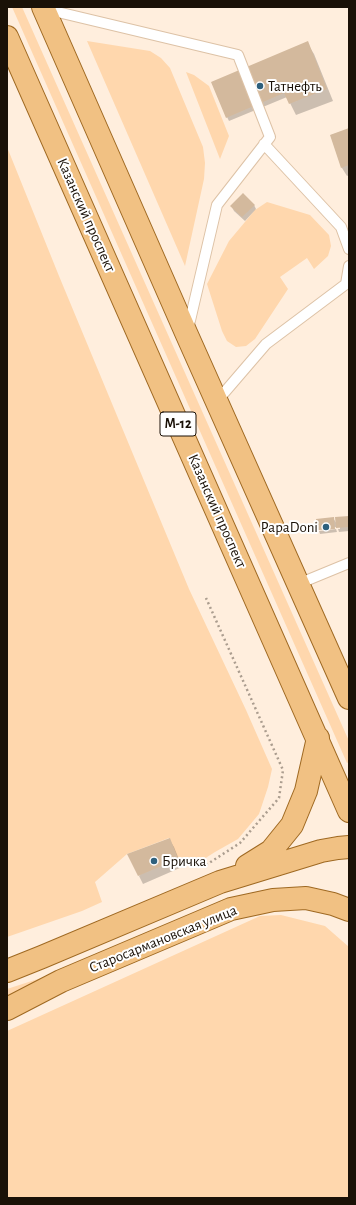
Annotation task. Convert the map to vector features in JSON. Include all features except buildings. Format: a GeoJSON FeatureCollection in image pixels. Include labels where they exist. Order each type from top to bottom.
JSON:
{"type":"FeatureCollection","features":[{"type":"Feature","properties":{"kind":"main road"},"geometry":{"type":"LineString","coordinates":[[43,8],[349,698]]}},
{"type":"Feature","properties":{"kind":"main road","name":"Казанский проспект"},"geometry":{"type":"LineString","coordinates":[[7,37],[349,811]]}},
{"type":"Feature","properties":{"kind":"main road"},"geometry":{"type":"LineString","coordinates":[[220,882],[271,850],[292,825],[306,791],[318,738]]}},
{"type":"Feature","properties":{"kind":"main road"},"geometry":{"type":"LineString","coordinates":[[220,882],[321,850],[349,847]]}},
{"type":"Feature","properties":{"kind":"main road","name":"Старосармановская улица"},"geometry":{"type":"LineString","coordinates":[[7,971],[220,882]]}},
{"type":"Feature","properties":{"kind":"main road","name":"Старосармановская улица"},"geometry":{"type":"LineString","coordinates":[[7,1009],[61,981],[231,909],[273,900],[306,898],[333,904],[349,910]]}},
{"type":"Feature","properties":{"kind":"lane"},"geometry":{"type":"LineString","coordinates":[[43,8],[238,55],[270,137],[217,205],[187,335]]}},
{"type":"Feature","properties":{"kind":"lane"},"geometry":{"type":"LineString","coordinates":[[264,144],[342,227],[349,249]]}},
{"type":"Feature","properties":{"kind":"lane"},"geometry":{"type":"LineString","coordinates":[[217,401],[266,344],[346,284],[349,266]]}},
{"type":"Feature","properties":{"kind":"lane"},"geometry":{"type":"LineString","coordinates":[[298,584],[349,563]]}},
{"type":"Feature","properties":{"kind":"path"},"geometry":{"type":"LineString","coordinates":[[200,868],[240,844],[279,798],[283,770],[206,598]]}},
{"type":"Feature","properties":{"kind":"shaded area"},"geometry":{"type":"Polygon","coordinates":[[[12,7],[22,7],[349,741],[349,762],[347,763],[12,7]]]}},
{"type":"Feature","properties":{"kind":"shaded area"},"geometry":{"type":"Polygon","coordinates":[[[87,41],[150,51],[161,58],[170,68],[203,147],[205,163],[204,179],[185,266],[87,41]]]}},
{"type":"Feature","properties":{"kind":"shaded area"},"geometry":{"type":"Polygon","coordinates":[[[186,72],[194,75],[209,86],[229,136],[220,159],[186,72]]]}},
{"type":"Feature","properties":{"kind":"shaded area"},"geometry":{"type":"Polygon","coordinates":[[[7,147],[189,589],[272,769],[259,814],[238,839],[190,868],[189,865],[178,859],[169,838],[127,854],[95,882],[102,902],[82,911],[7,937],[7,147]]]}},
{"type":"Feature","properties":{"kind":"shaded area"},"geometry":{"type":"Polygon","coordinates":[[[267,202],[310,215],[329,235],[331,246],[328,256],[314,269],[307,258],[280,277],[288,289],[255,339],[246,346],[236,347],[227,341],[222,331],[207,284],[229,241],[255,210],[267,202]]]}},
{"type":"Feature","properties":{"kind":"shaded area"},"geometry":{"type":"Polygon","coordinates":[[[281,915],[325,926],[349,947],[349,1198],[7,1198],[7,1031],[260,916],[281,915]]]}},
{"type":"Feature","properties":{"kind":"shaded area"},"geometry":{"type":"Polygon","coordinates":[[[44,977],[46,980],[7,1003],[7,989],[44,977]]]}},
{"type":"Feature","properties":{"kind":"place","name":"Татнефть"},"geometry":{"type":"Point","coordinates":[260,86]}},
{"type":"Feature","properties":{"kind":"place","name":"PapaDoni"},"geometry":{"type":"Point","coordinates":[326,527]}},
{"type":"Feature","properties":{"kind":"place","name":"Бричка"},"geometry":{"type":"Point","coordinates":[154,861]}}]}
